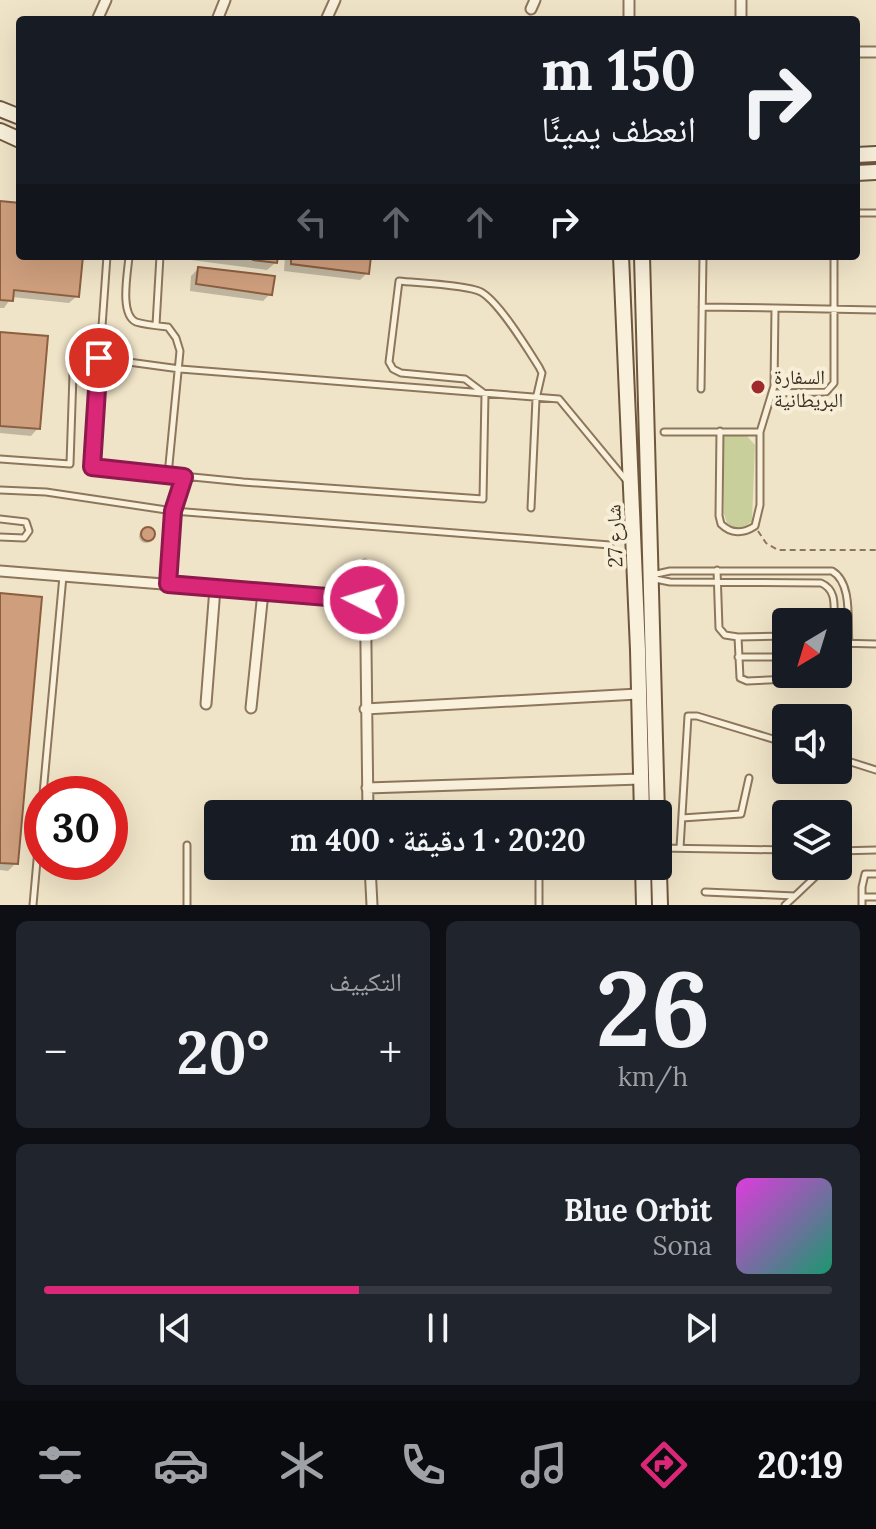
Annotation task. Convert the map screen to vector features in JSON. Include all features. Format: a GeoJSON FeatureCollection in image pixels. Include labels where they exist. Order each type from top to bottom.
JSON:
{"type":"FeatureCollection","features":[{"type":"Feature","properties":{"kind":"main road","name":"شارع 27"},"geometry":{"type":"LineString","coordinates":[[621,260],[632,487],[643,577]]}},
{"type":"Feature","properties":{"kind":"main road","name":"شارع 27"},"geometry":{"type":"LineString","coordinates":[[643,260],[643,577],[656,800]]}},
{"type":"Feature","properties":{"kind":"main road","name":"شارع 27"},"geometry":{"type":"LineString","coordinates":[[642,800],[638,694],[646,650]]}},
{"type":"Feature","properties":{"kind":"main road"},"geometry":{"type":"LineString","coordinates":[[643,880],[644,905]]}},
{"type":"Feature","properties":{"kind":"main road"},"geometry":{"type":"LineString","coordinates":[[659,880],[660,905]]}},
{"type":"Feature","properties":{"kind":"street"},"geometry":{"type":"LineString","coordinates":[[365,565],[367,800]]}},
{"type":"Feature","properties":{"kind":"street"},"geometry":{"type":"LineString","coordinates":[[0,571],[364,600]]}},
{"type":"Feature","properties":{"kind":"street"},"geometry":{"type":"LineString","coordinates":[[206,704],[215,588]]}},
{"type":"Feature","properties":{"kind":"street"},"geometry":{"type":"LineString","coordinates":[[251,708],[263,592]]}},
{"type":"Feature","properties":{"kind":"street"},"geometry":{"type":"LineString","coordinates":[[365,709],[638,694]]}},
{"type":"Feature","properties":{"kind":"street"},"geometry":{"type":"LineString","coordinates":[[367,788],[641,779]]}},
{"type":"Feature","properties":{"kind":"street"},"geometry":{"type":"LineString","coordinates":[[371,880],[372,905]]}},
{"type":"Feature","properties":{"kind":"lane"},"geometry":{"type":"LineString","coordinates":[[107,260],[92,467],[184,477],[483,499],[485,394]]}},
{"type":"Feature","properties":{"kind":"lane"},"geometry":{"type":"LineString","coordinates":[[129,260],[125,307],[129,316],[135,321],[168,327],[180,351],[168,475]]}},
{"type":"Feature","properties":{"kind":"lane"},"geometry":{"type":"LineString","coordinates":[[156,325],[160,260]]}},
{"type":"Feature","properties":{"kind":"lane"},"geometry":{"type":"LineString","coordinates":[[701,389],[703,260]]}},
{"type":"Feature","properties":{"kind":"lane"},"geometry":{"type":"LineString","coordinates":[[773,393],[830,389],[835,378],[834,260]]}},
{"type":"Feature","properties":{"kind":"lane"},"geometry":{"type":"LineString","coordinates":[[485,394],[465,379],[401,373],[393,369],[389,362],[399,281],[479,290],[491,300],[524,343],[542,373],[536,399],[531,508]]}},
{"type":"Feature","properties":{"kind":"lane"},"geometry":{"type":"LineString","coordinates":[[702,307],[876,310]]}},
{"type":"Feature","properties":{"kind":"lane"},"geometry":{"type":"LineString","coordinates":[[720,431],[719,516],[721,524],[741,532],[755,526],[760,505],[760,432],[773,393],[775,308]]}},
{"type":"Feature","properties":{"kind":"lane"},"geometry":{"type":"LineString","coordinates":[[0,459],[70,464],[74,344]]}},
{"type":"Feature","properties":{"kind":"lane"},"geometry":{"type":"LineString","coordinates":[[99,358],[180,369],[559,399],[632,487]]}},
{"type":"Feature","properties":{"kind":"lane"},"geometry":{"type":"LineString","coordinates":[[664,432],[760,432]]}},
{"type":"Feature","properties":{"kind":"lane"},"geometry":{"type":"LineString","coordinates":[[168,584],[173,511],[184,477]]}},
{"type":"Feature","properties":{"kind":"lane"},"geometry":{"type":"LineString","coordinates":[[0,490],[46,492],[173,511],[610,545]]}},
{"type":"Feature","properties":{"kind":"lane"},"geometry":{"type":"LineString","coordinates":[[0,519],[26,522],[29,531],[24,538],[0,537]]}},
{"type":"Feature","properties":{"kind":"lane"},"geometry":{"type":"LineString","coordinates":[[717,570],[719,628],[725,635],[772,636]]}},
{"type":"Feature","properties":{"kind":"lane"},"geometry":{"type":"LineString","coordinates":[[643,577],[665,571],[828,570],[835,573],[845,586],[847,608]]}},
{"type":"Feature","properties":{"kind":"lane"},"geometry":{"type":"LineString","coordinates":[[45,776],[63,576]]}},
{"type":"Feature","properties":{"kind":"lane"},"geometry":{"type":"LineString","coordinates":[[643,577],[665,581],[825,584],[833,594],[834,608]]}},
{"type":"Feature","properties":{"kind":"lane"},"geometry":{"type":"LineString","coordinates":[[738,637],[738,676],[745,681],[772,679]]}},
{"type":"Feature","properties":{"kind":"lane"},"geometry":{"type":"LineString","coordinates":[[852,644],[876,644]]}},
{"type":"Feature","properties":{"kind":"lane"},"geometry":{"type":"LineString","coordinates":[[738,657],[772,657]]}},
{"type":"Feature","properties":{"kind":"lane"},"geometry":{"type":"LineString","coordinates":[[680,848],[687,720],[690,715],[772,739]]}},
{"type":"Feature","properties":{"kind":"lane"},"geometry":{"type":"LineString","coordinates":[[852,762],[876,770]]}},
{"type":"Feature","properties":{"kind":"lane"},"geometry":{"type":"LineString","coordinates":[[682,818],[741,814],[749,778]]}},
{"type":"Feature","properties":{"kind":"lane"},"geometry":{"type":"LineString","coordinates":[[187,845],[187,905]]}},
{"type":"Feature","properties":{"kind":"lane"},"geometry":{"type":"LineString","coordinates":[[672,848],[772,850]]}},
{"type":"Feature","properties":{"kind":"lane"},"geometry":{"type":"LineString","coordinates":[[852,851],[876,850]]}},
{"type":"Feature","properties":{"kind":"lane"},"geometry":{"type":"LineString","coordinates":[[862,905],[865,874],[876,874]]}},
{"type":"Feature","properties":{"kind":"lane"},"geometry":{"type":"LineString","coordinates":[[33,905],[35,880]]}},
{"type":"Feature","properties":{"kind":"lane"},"geometry":{"type":"LineString","coordinates":[[539,880],[539,905]]}},
{"type":"Feature","properties":{"kind":"lane"},"geometry":{"type":"LineString","coordinates":[[785,905],[812,880]]}},
{"type":"Feature","properties":{"kind":"lane"},"geometry":{"type":"LineString","coordinates":[[705,892],[795,896]]}},
{"type":"Feature","properties":{"kind":"lane"},"geometry":{"type":"LineString","coordinates":[[862,897],[876,897]]}},
{"type":"Feature","properties":{"kind":"path"},"geometry":{"type":"LineString","coordinates":[[755,526],[766,543],[778,550],[876,550]]}},
{"type":"Feature","properties":{"kind":"green space"},"geometry":{"type":"Polygon","coordinates":[[[728,434],[746,435],[755,445],[752,521],[740,528],[727,523],[724,514],[724,437],[728,434]]]}},
{"type":"Feature","properties":{"kind":"building"},"geometry":{"type":"Polygon","coordinates":[[[0,201],[16,203],[16,260],[83,260],[79,297],[14,290],[13,301],[0,300],[0,201]]]}},
{"type":"Feature","properties":{"kind":"building"},"geometry":{"type":"Polygon","coordinates":[[[291,260],[371,260],[369,274],[291,264],[291,260]]]}},
{"type":"Feature","properties":{"kind":"building"},"geometry":{"type":"Polygon","coordinates":[[[198,267],[275,276],[272,295],[196,284],[198,267]]]}},
{"type":"Feature","properties":{"kind":"building"},"geometry":{"type":"Polygon","coordinates":[[[0,332],[48,336],[40,429],[0,426],[0,332]]]}},
{"type":"Feature","properties":{"kind":"building"},"geometry":{"type":"Polygon","coordinates":[[[148,527],[155,534],[148,541],[141,534],[148,527]]]}},
{"type":"Feature","properties":{"kind":"building"},"geometry":{"type":"Polygon","coordinates":[[[0,593],[42,597],[18,864],[0,863],[0,593]]]}},
{"type":"Feature","properties":{"kind":"place","name":"السفارة البريطانية"},"geometry":{"type":"Point","coordinates":[758,387]}},
{"type":"Feature","properties":{"kind":"route"},"geometry":{"type":"LineString","coordinates":[[99,358],[92,467],[184,477],[173,511],[168,584],[364,600]]}}]}
